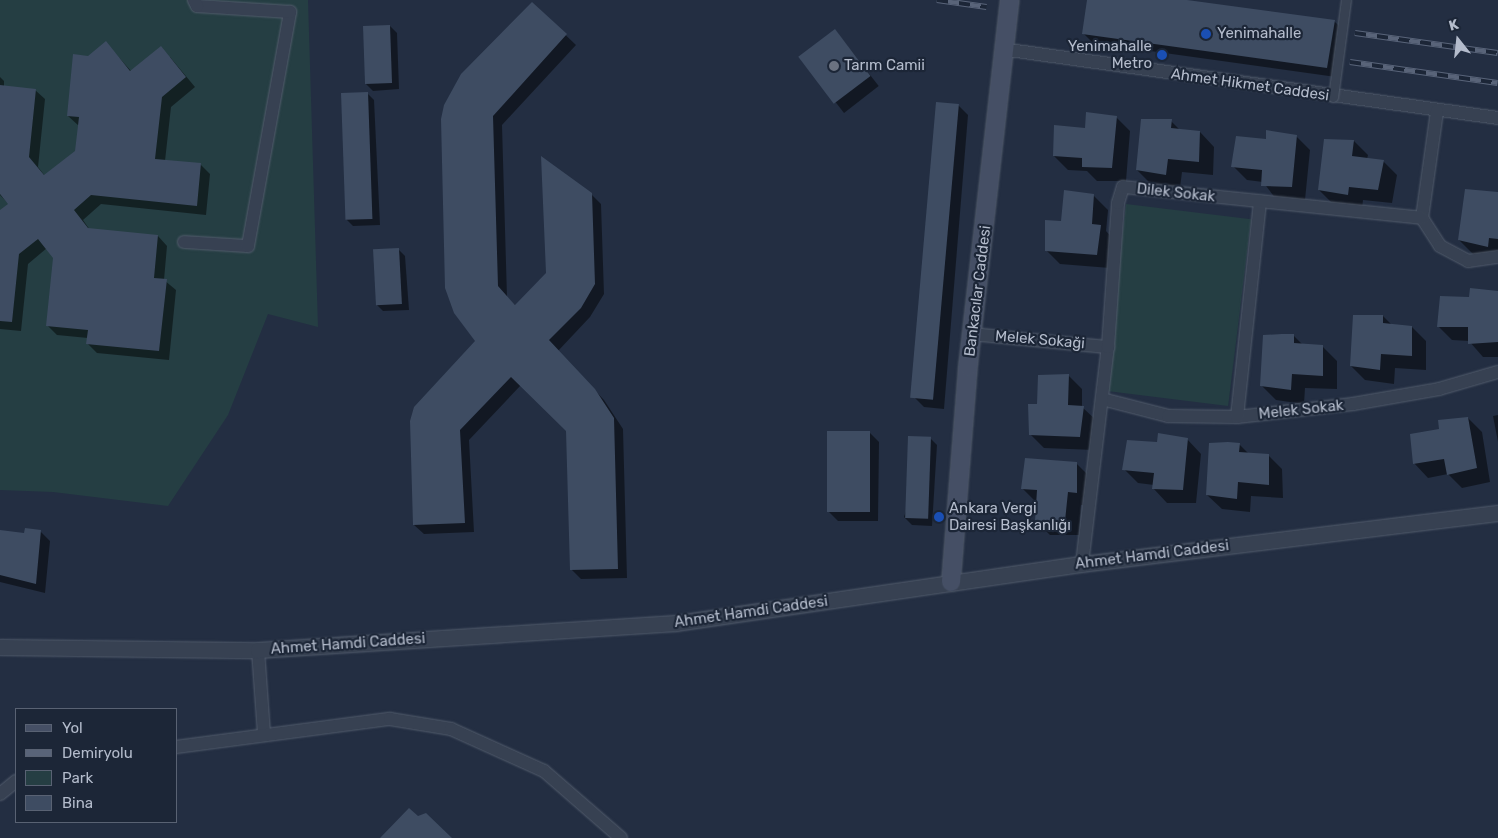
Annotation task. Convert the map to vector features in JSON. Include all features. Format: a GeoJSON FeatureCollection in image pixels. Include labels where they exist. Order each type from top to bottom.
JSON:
{"type":"FeatureCollection","features":[{"type":"Feature","properties":{"kind":"main road","name":"Bankacılar Caddesi"},"geometry":{"type":"LineString","coordinates":[[951,582],[972,334],[986,227],[1002,49],[1010,0]]}},
{"type":"Feature","properties":{"kind":"street"},"geometry":{"type":"LineString","coordinates":[[184,242],[248,246],[290,12],[198,6],[194,0]]}},
{"type":"Feature","properties":{"kind":"street"},"geometry":{"type":"LineString","coordinates":[[1332,97],[1346,0]]}},
{"type":"Feature","properties":{"kind":"street","name":"Ahmet Hikmet Caddesi"},"geometry":{"type":"LineString","coordinates":[[1002,49],[1332,97],[1498,118]]}},
{"type":"Feature","properties":{"kind":"street"},"geometry":{"type":"LineString","coordinates":[[1437,111],[1422,218],[1440,246],[1468,261],[1498,257]]}},
{"type":"Feature","properties":{"kind":"street","name":"Dilek Sokak"},"geometry":{"type":"LineString","coordinates":[[1082,564],[1108,347],[1118,203],[1123,187],[1422,218]]}},
{"type":"Feature","properties":{"kind":"street"},"geometry":{"type":"LineString","coordinates":[[1237,417],[1260,201]]}},
{"type":"Feature","properties":{"kind":"street","name":"Melek Sokaği"},"geometry":{"type":"LineString","coordinates":[[972,334],[1108,347]]}},
{"type":"Feature","properties":{"kind":"street","name":"Melek Sokak"},"geometry":{"type":"LineString","coordinates":[[1102,399],[1168,416],[1237,417],[1353,404],[1439,389],[1498,372]]}},
{"type":"Feature","properties":{"kind":"street","name":"Ahmet Hamdi Caddesi"},"geometry":{"type":"LineString","coordinates":[[0,647],[258,650],[676,623],[1082,564],[1498,513]]}},
{"type":"Feature","properties":{"kind":"street"},"geometry":{"type":"LineString","coordinates":[[258,650],[264,734]]}},
{"type":"Feature","properties":{"kind":"street"},"geometry":{"type":"LineString","coordinates":[[178,747],[390,719],[451,729],[544,771],[621,838]]}},
{"type":"Feature","properties":{"kind":"street"},"geometry":{"type":"LineString","coordinates":[[0,794],[15,781]]}},
{"type":"Feature","properties":{"kind":"green space"},"geometry":{"type":"Polygon","coordinates":[[[0,0],[308,0],[318,327],[268,314],[228,415],[168,506],[53,492],[0,490],[0,0]]]}},
{"type":"Feature","properties":{"kind":"green space"},"geometry":{"type":"Polygon","coordinates":[[[1126,204],[1251,219],[1228,406],[1103,391],[1126,204]]]}},
{"type":"Feature","properties":{"kind":"building"},"geometry":{"type":"Polygon","coordinates":[[[1087,0],[1187,0],[1335,20],[1327,68],[1082,34],[1087,0]]]}},
{"type":"Feature","properties":{"kind":"building"},"geometry":{"type":"Polygon","coordinates":[[[532,2],[567,34],[493,116],[498,286],[515,305],[546,273],[541,156],[592,193],[595,284],[581,308],[549,340],[595,389],[614,418],[618,569],[570,570],[566,431],[511,377],[460,430],[465,523],[413,525],[410,421],[414,407],[475,341],[454,313],[445,288],[441,119],[444,105],[461,74],[532,2]]]}},
{"type":"Feature","properties":{"kind":"building"},"geometry":{"type":"Polygon","coordinates":[[[390,25],[392,83],[365,84],[363,26],[390,25]]]}},
{"type":"Feature","properties":{"kind":"building","name":"Tarım Camii"},"geometry":{"type":"Polygon","coordinates":[[[835,29],[871,76],[834,104],[798,57],[835,29]]]}},
{"type":"Feature","properties":{"kind":"building"},"geometry":{"type":"Polygon","coordinates":[[[106,41],[130,71],[161,46],[186,77],[162,97],[155,159],[201,163],[197,206],[91,195],[74,210],[88,228],[158,235],[154,278],[167,279],[159,351],[86,344],[88,330],[46,326],[53,258],[38,239],[19,254],[12,322],[0,321],[0,210],[8,204],[0,194],[0,85],[36,89],[29,157],[44,175],[75,151],[79,117],[67,116],[73,54],[88,56],[106,41]]]}},
{"type":"Feature","properties":{"kind":"building"},"geometry":{"type":"Polygon","coordinates":[[[368,92],[372,219],[345,220],[341,93],[368,92]]]}},
{"type":"Feature","properties":{"kind":"building"},"geometry":{"type":"Polygon","coordinates":[[[936,102],[959,104],[933,400],[910,398],[936,102]]]}},
{"type":"Feature","properties":{"kind":"building"},"geometry":{"type":"Polygon","coordinates":[[[1086,112],[1117,116],[1112,168],[1082,167],[1082,158],[1053,156],[1054,125],[1085,128],[1086,112]]]}},
{"type":"Feature","properties":{"kind":"building"},"geometry":{"type":"Polygon","coordinates":[[[1141,119],[1172,119],[1171,128],[1200,131],[1199,162],[1168,159],[1166,175],[1136,170],[1141,119]]]}},
{"type":"Feature","properties":{"kind":"building"},"geometry":{"type":"Polygon","coordinates":[[[1266,130],[1297,135],[1292,187],[1261,186],[1262,170],[1231,167],[1236,136],[1266,139],[1266,130]]]}},
{"type":"Feature","properties":{"kind":"building"},"geometry":{"type":"Polygon","coordinates":[[[1324,139],[1354,140],[1352,156],[1384,160],[1378,190],[1349,187],[1348,195],[1318,190],[1324,139]]]}},
{"type":"Feature","properties":{"kind":"building"},"geometry":{"type":"Polygon","coordinates":[[[1465,189],[1498,192],[1498,239],[1489,238],[1488,247],[1458,240],[1465,189]]]}},
{"type":"Feature","properties":{"kind":"building"},"geometry":{"type":"Polygon","coordinates":[[[1064,190],[1094,194],[1092,224],[1101,225],[1097,255],[1045,251],[1045,220],[1061,221],[1064,190]]]}},
{"type":"Feature","properties":{"kind":"building"},"geometry":{"type":"Polygon","coordinates":[[[399,248],[402,304],[376,305],[373,249],[399,248]]]}},
{"type":"Feature","properties":{"kind":"building"},"geometry":{"type":"Polygon","coordinates":[[[1470,288],[1498,291],[1498,342],[1468,344],[1468,327],[1437,327],[1440,296],[1469,297],[1470,288]]]}},
{"type":"Feature","properties":{"kind":"building"},"geometry":{"type":"Polygon","coordinates":[[[1353,315],[1383,315],[1383,323],[1412,326],[1412,356],[1381,354],[1380,370],[1350,366],[1353,315]]]}},
{"type":"Feature","properties":{"kind":"building"},"geometry":{"type":"Polygon","coordinates":[[[1294,334],[1294,343],[1323,345],[1323,376],[1292,374],[1291,390],[1260,386],[1263,335],[1294,334]]]}},
{"type":"Feature","properties":{"kind":"building"},"geometry":{"type":"Polygon","coordinates":[[[1069,374],[1068,405],[1084,406],[1080,437],[1029,435],[1028,404],[1037,404],[1038,375],[1069,374]]]}},
{"type":"Feature","properties":{"kind":"building"},"geometry":{"type":"Polygon","coordinates":[[[1468,417],[1477,468],[1447,475],[1444,459],[1413,464],[1410,434],[1439,429],[1438,420],[1468,417]]]}},
{"type":"Feature","properties":{"kind":"building"},"geometry":{"type":"Polygon","coordinates":[[[827,431],[870,431],[870,512],[827,512],[827,431]]]}},
{"type":"Feature","properties":{"kind":"building"},"geometry":{"type":"Polygon","coordinates":[[[1158,433],[1188,438],[1183,490],[1152,489],[1154,473],[1122,470],[1127,440],[1157,442],[1158,433]]]}},
{"type":"Feature","properties":{"kind":"building"},"geometry":{"type":"Polygon","coordinates":[[[908,436],[931,437],[928,519],[905,518],[908,436]]]}},
{"type":"Feature","properties":{"kind":"building"},"geometry":{"type":"Polygon","coordinates":[[[1209,443],[1240,443],[1239,452],[1269,454],[1269,485],[1238,482],[1237,499],[1206,495],[1209,443]]]}},
{"type":"Feature","properties":{"kind":"building"},"geometry":{"type":"Polygon","coordinates":[[[1025,458],[1077,462],[1077,493],[1068,492],[1065,521],[1035,521],[1037,490],[1021,489],[1025,458]]]}},
{"type":"Feature","properties":{"kind":"building"},"geometry":{"type":"Polygon","coordinates":[[[25,528],[41,530],[36,584],[0,575],[0,530],[24,533],[25,528]]]}},
{"type":"Feature","properties":{"kind":"building"},"geometry":{"type":"Polygon","coordinates":[[[409,808],[418,816],[426,813],[452,838],[380,838],[409,808]]]}},
{"type":"Feature","properties":{"kind":"railway"},"geometry":{"type":"LineString","coordinates":[[937,0],[987,7]]}},
{"type":"Feature","properties":{"kind":"railway"},"geometry":{"type":"LineString","coordinates":[[1355,33],[1498,53]]}},
{"type":"Feature","properties":{"kind":"railway"},"geometry":{"type":"LineString","coordinates":[[1350,62],[1498,83]]}},
{"type":"Feature","properties":{"kind":"place","name":"Yenimahalle"},"geometry":{"type":"Point","coordinates":[1206,34]}},
{"type":"Feature","properties":{"kind":"place","name":"Yenimahalle Metro"},"geometry":{"type":"Point","coordinates":[1162,55]}},
{"type":"Feature","properties":{"kind":"place","name":"Tarım Camii"},"geometry":{"type":"Point","coordinates":[834,66]}},
{"type":"Feature","properties":{"kind":"place","name":"Ankara Vergi Dairesi Başkanlığı"},"geometry":{"type":"Point","coordinates":[939,517]}}]}
